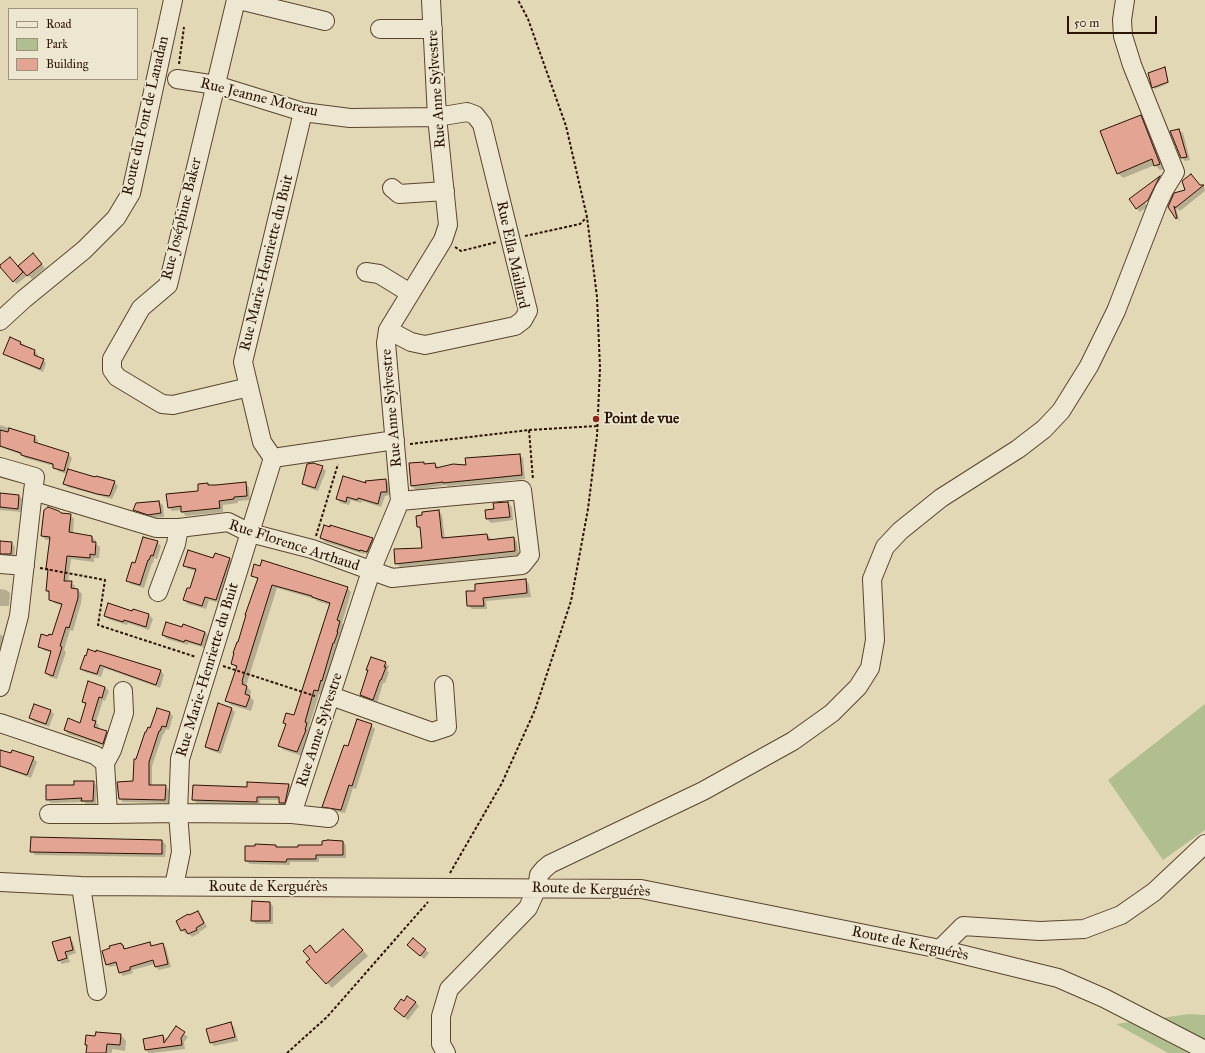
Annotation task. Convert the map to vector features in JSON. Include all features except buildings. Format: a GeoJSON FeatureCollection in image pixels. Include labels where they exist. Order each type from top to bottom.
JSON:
{"type":"FeatureCollection","features":[{"type":"Feature","properties":{"kind":"street","name":"Route du Pont de Lanadan"},"geometry":{"type":"LineString","coordinates":[[0,321],[24,299],[84,250],[116,218],[131,193],[173,0]]}},
{"type":"Feature","properties":{"kind":"street"},"geometry":{"type":"LineString","coordinates":[[238,0],[325,21]]}},
{"type":"Feature","properties":{"kind":"street","name":"Rue Joséphine Baker"},"geometry":{"type":"LineString","coordinates":[[238,0],[168,285],[141,308],[112,359],[112,370],[117,378],[162,404],[173,405],[249,387]]}},
{"type":"Feature","properties":{"kind":"street","name":"Rue Anne Sylvestre"},"geometry":{"type":"LineString","coordinates":[[292,814],[371,571],[400,501],[396,442],[386,343],[388,330],[443,240],[448,225],[437,117],[431,0]]}},
{"type":"Feature","properties":{"kind":"street"},"geometry":{"type":"LineString","coordinates":[[446,1053],[441,1044],[441,1016],[449,989],[528,908],[537,888],[539,875],[544,869],[550,864],[703,791],[793,741],[832,713],[858,687],[870,668],[876,640],[872,578],[885,547],[900,531],[941,498],[1018,449],[1044,429],[1061,411],[1089,366],[1116,310],[1158,203],[1175,172],[1132,65],[1123,36],[1122,20],[1125,0]]}},
{"type":"Feature","properties":{"kind":"street"},"geometry":{"type":"LineString","coordinates":[[380,29],[432,29]]}},
{"type":"Feature","properties":{"kind":"street","name":"Rue Jeanne Moreau"},"geometry":{"type":"LineString","coordinates":[[177,79],[216,85],[303,112],[350,118],[437,117]]}},
{"type":"Feature","properties":{"kind":"street","name":"Rue Marie-Henriette du Buit"},"geometry":{"type":"LineString","coordinates":[[174,886],[181,852],[178,813],[180,759],[273,458],[262,442],[243,362],[303,112]]}},
{"type":"Feature","properties":{"kind":"street","name":"Rue Ella Maillard"},"geometry":{"type":"LineString","coordinates":[[388,330],[411,342],[425,345],[515,326],[523,320],[528,311],[482,124],[476,115],[467,112],[437,117]]}},
{"type":"Feature","properties":{"kind":"street"},"geometry":{"type":"LineString","coordinates":[[392,188],[399,194],[444,191]]}},
{"type":"Feature","properties":{"kind":"street"},"geometry":{"type":"LineString","coordinates":[[366,272],[380,274],[410,293]]}},
{"type":"Feature","properties":{"kind":"street"},"geometry":{"type":"LineString","coordinates":[[273,458],[344,447],[396,442]]}},
{"type":"Feature","properties":{"kind":"street"},"geometry":{"type":"LineString","coordinates":[[0,467],[35,477],[19,616],[0,687]]}},
{"type":"Feature","properties":{"kind":"street"},"geometry":{"type":"LineString","coordinates":[[400,501],[522,490]]}},
{"type":"Feature","properties":{"kind":"street","name":"Rue Florence Arthaud"},"geometry":{"type":"LineString","coordinates":[[33,491],[156,528],[179,528],[228,522],[250,534],[312,549],[392,578],[522,565],[530,554],[522,490]]}},
{"type":"Feature","properties":{"kind":"street"},"geometry":{"type":"LineString","coordinates":[[158,592],[176,544],[179,528]]}},
{"type":"Feature","properties":{"kind":"street"},"geometry":{"type":"LineString","coordinates":[[0,564],[25,566]]}},
{"type":"Feature","properties":{"kind":"street"},"geometry":{"type":"LineString","coordinates":[[331,696],[432,732],[447,727],[444,685]]}},
{"type":"Feature","properties":{"kind":"street"},"geometry":{"type":"LineString","coordinates":[[108,814],[104,763],[112,750],[124,713],[124,691]]}},
{"type":"Feature","properties":{"kind":"street"},"geometry":{"type":"LineString","coordinates":[[0,723],[94,755],[104,763]]}},
{"type":"Feature","properties":{"kind":"street"},"geometry":{"type":"LineString","coordinates":[[49,814],[292,814],[329,818]]}},
{"type":"Feature","properties":{"kind":"street"},"geometry":{"type":"LineString","coordinates":[[940,949],[963,926],[1040,931],[1084,929],[1114,918],[1121,915],[1154,892],[1205,844]]}},
{"type":"Feature","properties":{"kind":"street","name":"Route de Kerguérès"},"geometry":{"type":"LineString","coordinates":[[0,882],[81,886],[641,889],[940,949],[1058,978],[1104,998],[1205,1050]]}},
{"type":"Feature","properties":{"kind":"street"},"geometry":{"type":"LineString","coordinates":[[81,886],[98,991]]}},
{"type":"Feature","properties":{"kind":"path"},"geometry":{"type":"LineString","coordinates":[[287,1053],[327,1017],[421,910],[452,871],[502,783],[536,710],[571,601],[588,509],[598,426],[600,368],[597,305],[587,217],[566,126],[528,19],[518,0]]}},
{"type":"Feature","properties":{"kind":"path"},"geometry":{"type":"LineString","coordinates":[[177,79],[184,24]]}},
{"type":"Feature","properties":{"kind":"path"},"geometry":{"type":"LineString","coordinates":[[443,240],[461,251],[580,224],[587,217]]}},
{"type":"Feature","properties":{"kind":"path"},"geometry":{"type":"LineString","coordinates":[[396,442],[529,430],[598,426]]}},
{"type":"Feature","properties":{"kind":"path"},"geometry":{"type":"LineString","coordinates":[[522,490],[534,479],[529,430]]}},
{"type":"Feature","properties":{"kind":"path"},"geometry":{"type":"LineString","coordinates":[[312,549],[344,447]]}},
{"type":"Feature","properties":{"kind":"path"},"geometry":{"type":"LineString","coordinates":[[25,566],[105,580],[98,625],[315,696],[331,696]]}},
{"type":"Feature","properties":{"kind":"green space"},"geometry":{"type":"Polygon","coordinates":[[[1205,704],[1205,830],[1163,860],[1108,780],[1205,704]]]}},
{"type":"Feature","properties":{"kind":"green space"},"geometry":{"type":"Polygon","coordinates":[[[1190,1014],[1205,1015],[1205,1053],[1168,1053],[1116,1024],[1190,1014]]]}},
{"type":"Feature","properties":{"kind":"place","name":"Point de vue"},"geometry":{"type":"Point","coordinates":[596,419]}}]}
